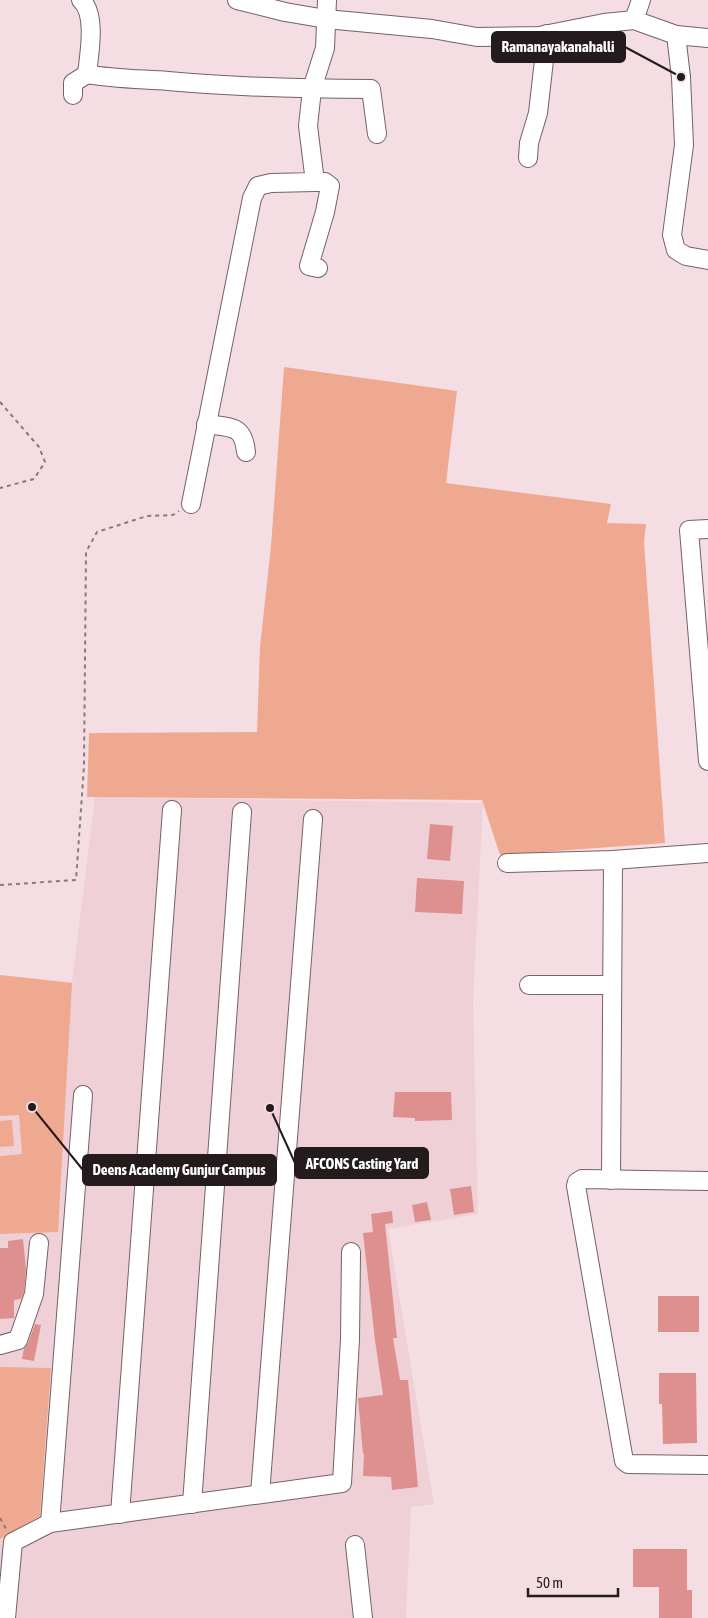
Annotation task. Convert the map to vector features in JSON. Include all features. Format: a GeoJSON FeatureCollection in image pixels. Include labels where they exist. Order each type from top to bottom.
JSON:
{"type":"FeatureCollection","features":[{"type":"Feature","properties":{"kind":"street"},"geometry":{"type":"LineString","coordinates":[[81,0],[90,19],[91,42],[87,74]]}},
{"type":"Feature","properties":{"kind":"street"},"geometry":{"type":"LineString","coordinates":[[237,0],[286,12],[326,19],[432,29],[477,37],[547,34],[604,23],[634,20],[676,35],[708,38]]}},
{"type":"Feature","properties":{"kind":"street"},"geometry":{"type":"LineString","coordinates":[[315,182],[308,126],[312,89],[325,48],[327,0]]}},
{"type":"Feature","properties":{"kind":"street"},"geometry":{"type":"LineString","coordinates":[[634,20],[641,0]]}},
{"type":"Feature","properties":{"kind":"street"},"geometry":{"type":"LineString","coordinates":[[528,158],[528,143],[538,114],[547,34]]}},
{"type":"Feature","properties":{"kind":"street"},"geometry":{"type":"LineString","coordinates":[[676,35],[681,77],[684,145],[672,235],[676,250],[686,256],[708,260]]}},
{"type":"Feature","properties":{"kind":"street"},"geometry":{"type":"LineString","coordinates":[[73,95],[73,83],[87,74],[209,85],[371,89],[377,134]]}},
{"type":"Feature","properties":{"kind":"street"},"geometry":{"type":"LineString","coordinates":[[191,504],[252,198],[258,186],[271,183],[325,182],[330,186],[325,212],[309,266],[318,268]]}},
{"type":"Feature","properties":{"kind":"street"},"geometry":{"type":"LineString","coordinates":[[206,424],[236,430],[244,438],[246,452]]}},
{"type":"Feature","properties":{"kind":"street"},"geometry":{"type":"LineString","coordinates":[[708,529],[688,530],[708,760]]}},
{"type":"Feature","properties":{"kind":"street"},"geometry":{"type":"LineString","coordinates":[[120,1514],[172,810]]}},
{"type":"Feature","properties":{"kind":"street"},"geometry":{"type":"LineString","coordinates":[[192,1504],[242,812]]}},
{"type":"Feature","properties":{"kind":"street"},"geometry":{"type":"LineString","coordinates":[[260,1494],[314,818]]}},
{"type":"Feature","properties":{"kind":"street"},"geometry":{"type":"LineString","coordinates":[[507,863],[613,860],[708,853]]}},
{"type":"Feature","properties":{"kind":"street"},"geometry":{"type":"LineString","coordinates":[[611,1180],[613,860]]}},
{"type":"Feature","properties":{"kind":"street"},"geometry":{"type":"LineString","coordinates":[[529,985],[612,986]]}},
{"type":"Feature","properties":{"kind":"street"},"geometry":{"type":"LineString","coordinates":[[50,1524],[82,1095]]}},
{"type":"Feature","properties":{"kind":"street"},"geometry":{"type":"LineString","coordinates":[[708,1181],[582,1179],[576,1186],[624,1461],[628,1464],[708,1465]]}},
{"type":"Feature","properties":{"kind":"street"},"geometry":{"type":"LineString","coordinates":[[0,1345],[18,1340],[34,1294],[39,1243]]}},
{"type":"Feature","properties":{"kind":"street"},"geometry":{"type":"LineString","coordinates":[[6,1618],[13,1542],[50,1524],[342,1483],[350,1339],[351,1252]]}},
{"type":"Feature","properties":{"kind":"street"},"geometry":{"type":"LineString","coordinates":[[355,1545],[363,1618]]}},
{"type":"Feature","properties":{"kind":"path"},"geometry":{"type":"LineString","coordinates":[[0,402],[39,447],[45,462],[34,479],[0,488]]}},
{"type":"Feature","properties":{"kind":"path"},"geometry":{"type":"LineString","coordinates":[[0,885],[76,880],[84,766],[86,552],[97,532],[147,516],[173,515],[191,504]]}},
{"type":"Feature","properties":{"kind":"shaded area"},"geometry":{"type":"Polygon","coordinates":[[[284,367],[457,391],[446,483],[611,504],[607,523],[646,524],[644,542],[665,843],[500,855],[482,800],[87,797],[89,733],[257,732],[260,647],[271,546],[284,367]]]}},
{"type":"Feature","properties":{"kind":"shaded area"},"geometry":{"type":"Polygon","coordinates":[[[95,797],[483,803],[473,1001],[478,1214],[388,1229],[434,1504],[411,1507],[406,1618],[0,1618],[0,975],[72,982],[95,797]]]}},
{"type":"Feature","properties":{"kind":"shaded area"},"geometry":{"type":"Polygon","coordinates":[[[0,975],[72,983],[58,1232],[0,1234],[0,1156],[22,1154],[19,1115],[0,1116],[0,975]]]}},
{"type":"Feature","properties":{"kind":"shaded area"},"geometry":{"type":"Polygon","coordinates":[[[12,1120],[14,1146],[0,1147],[0,1121],[12,1120]]]}},
{"type":"Feature","properties":{"kind":"shaded area"},"geometry":{"type":"Polygon","coordinates":[[[0,1367],[51,1368],[40,1516],[0,1539],[0,1367]]]}},
{"type":"Feature","properties":{"kind":"building"},"geometry":{"type":"Polygon","coordinates":[[[430,824],[453,826],[450,861],[427,859],[430,824]]]}},
{"type":"Feature","properties":{"kind":"building"},"geometry":{"type":"Polygon","coordinates":[[[417,878],[464,881],[462,914],[415,912],[417,878]]]}},
{"type":"Feature","properties":{"kind":"building"},"geometry":{"type":"Polygon","coordinates":[[[395,1092],[451,1092],[452,1120],[415,1121],[415,1118],[393,1117],[395,1092]]]}},
{"type":"Feature","properties":{"kind":"building"},"geometry":{"type":"Polygon","coordinates":[[[471,1186],[474,1212],[454,1215],[450,1189],[471,1186]]]}},
{"type":"Feature","properties":{"kind":"building"},"geometry":{"type":"Polygon","coordinates":[[[427,1202],[431,1220],[415,1222],[412,1205],[427,1202]]]}},
{"type":"Feature","properties":{"kind":"building"},"geometry":{"type":"Polygon","coordinates":[[[392,1211],[393,1223],[385,1224],[397,1338],[393,1338],[400,1380],[408,1380],[418,1487],[392,1490],[391,1477],[363,1476],[364,1453],[358,1398],[383,1395],[363,1233],[373,1232],[371,1214],[392,1211]]]}},
{"type":"Feature","properties":{"kind":"building"},"geometry":{"type":"Polygon","coordinates":[[[23,1239],[26,1269],[24,1292],[21,1299],[14,1300],[14,1318],[0,1319],[0,1248],[8,1248],[8,1241],[23,1239]]]}},
{"type":"Feature","properties":{"kind":"building"},"geometry":{"type":"Polygon","coordinates":[[[658,1296],[699,1296],[699,1332],[658,1332],[658,1296]]]}},
{"type":"Feature","properties":{"kind":"building"},"geometry":{"type":"Polygon","coordinates":[[[35,1324],[41,1325],[34,1361],[22,1359],[24,1348],[28,1343],[35,1324]]]}},
{"type":"Feature","properties":{"kind":"building"},"geometry":{"type":"Polygon","coordinates":[[[659,1373],[696,1373],[697,1443],[663,1444],[662,1404],[659,1404],[659,1373]]]}},
{"type":"Feature","properties":{"kind":"building"},"geometry":{"type":"Polygon","coordinates":[[[633,1549],[687,1549],[687,1590],[692,1590],[692,1618],[659,1618],[659,1587],[633,1587],[633,1549]]]}},
{"type":"Feature","properties":{"kind":"place","name":"Ramanayakanahalli"},"geometry":{"type":"Point","coordinates":[681,77]}},
{"type":"Feature","properties":{"kind":"place","name":"Deens Academy Gunjur Campus"},"geometry":{"type":"Point","coordinates":[32,1107]}},
{"type":"Feature","properties":{"kind":"place","name":"AFCONS Casting Yard"},"geometry":{"type":"Point","coordinates":[270,1108]}}]}
